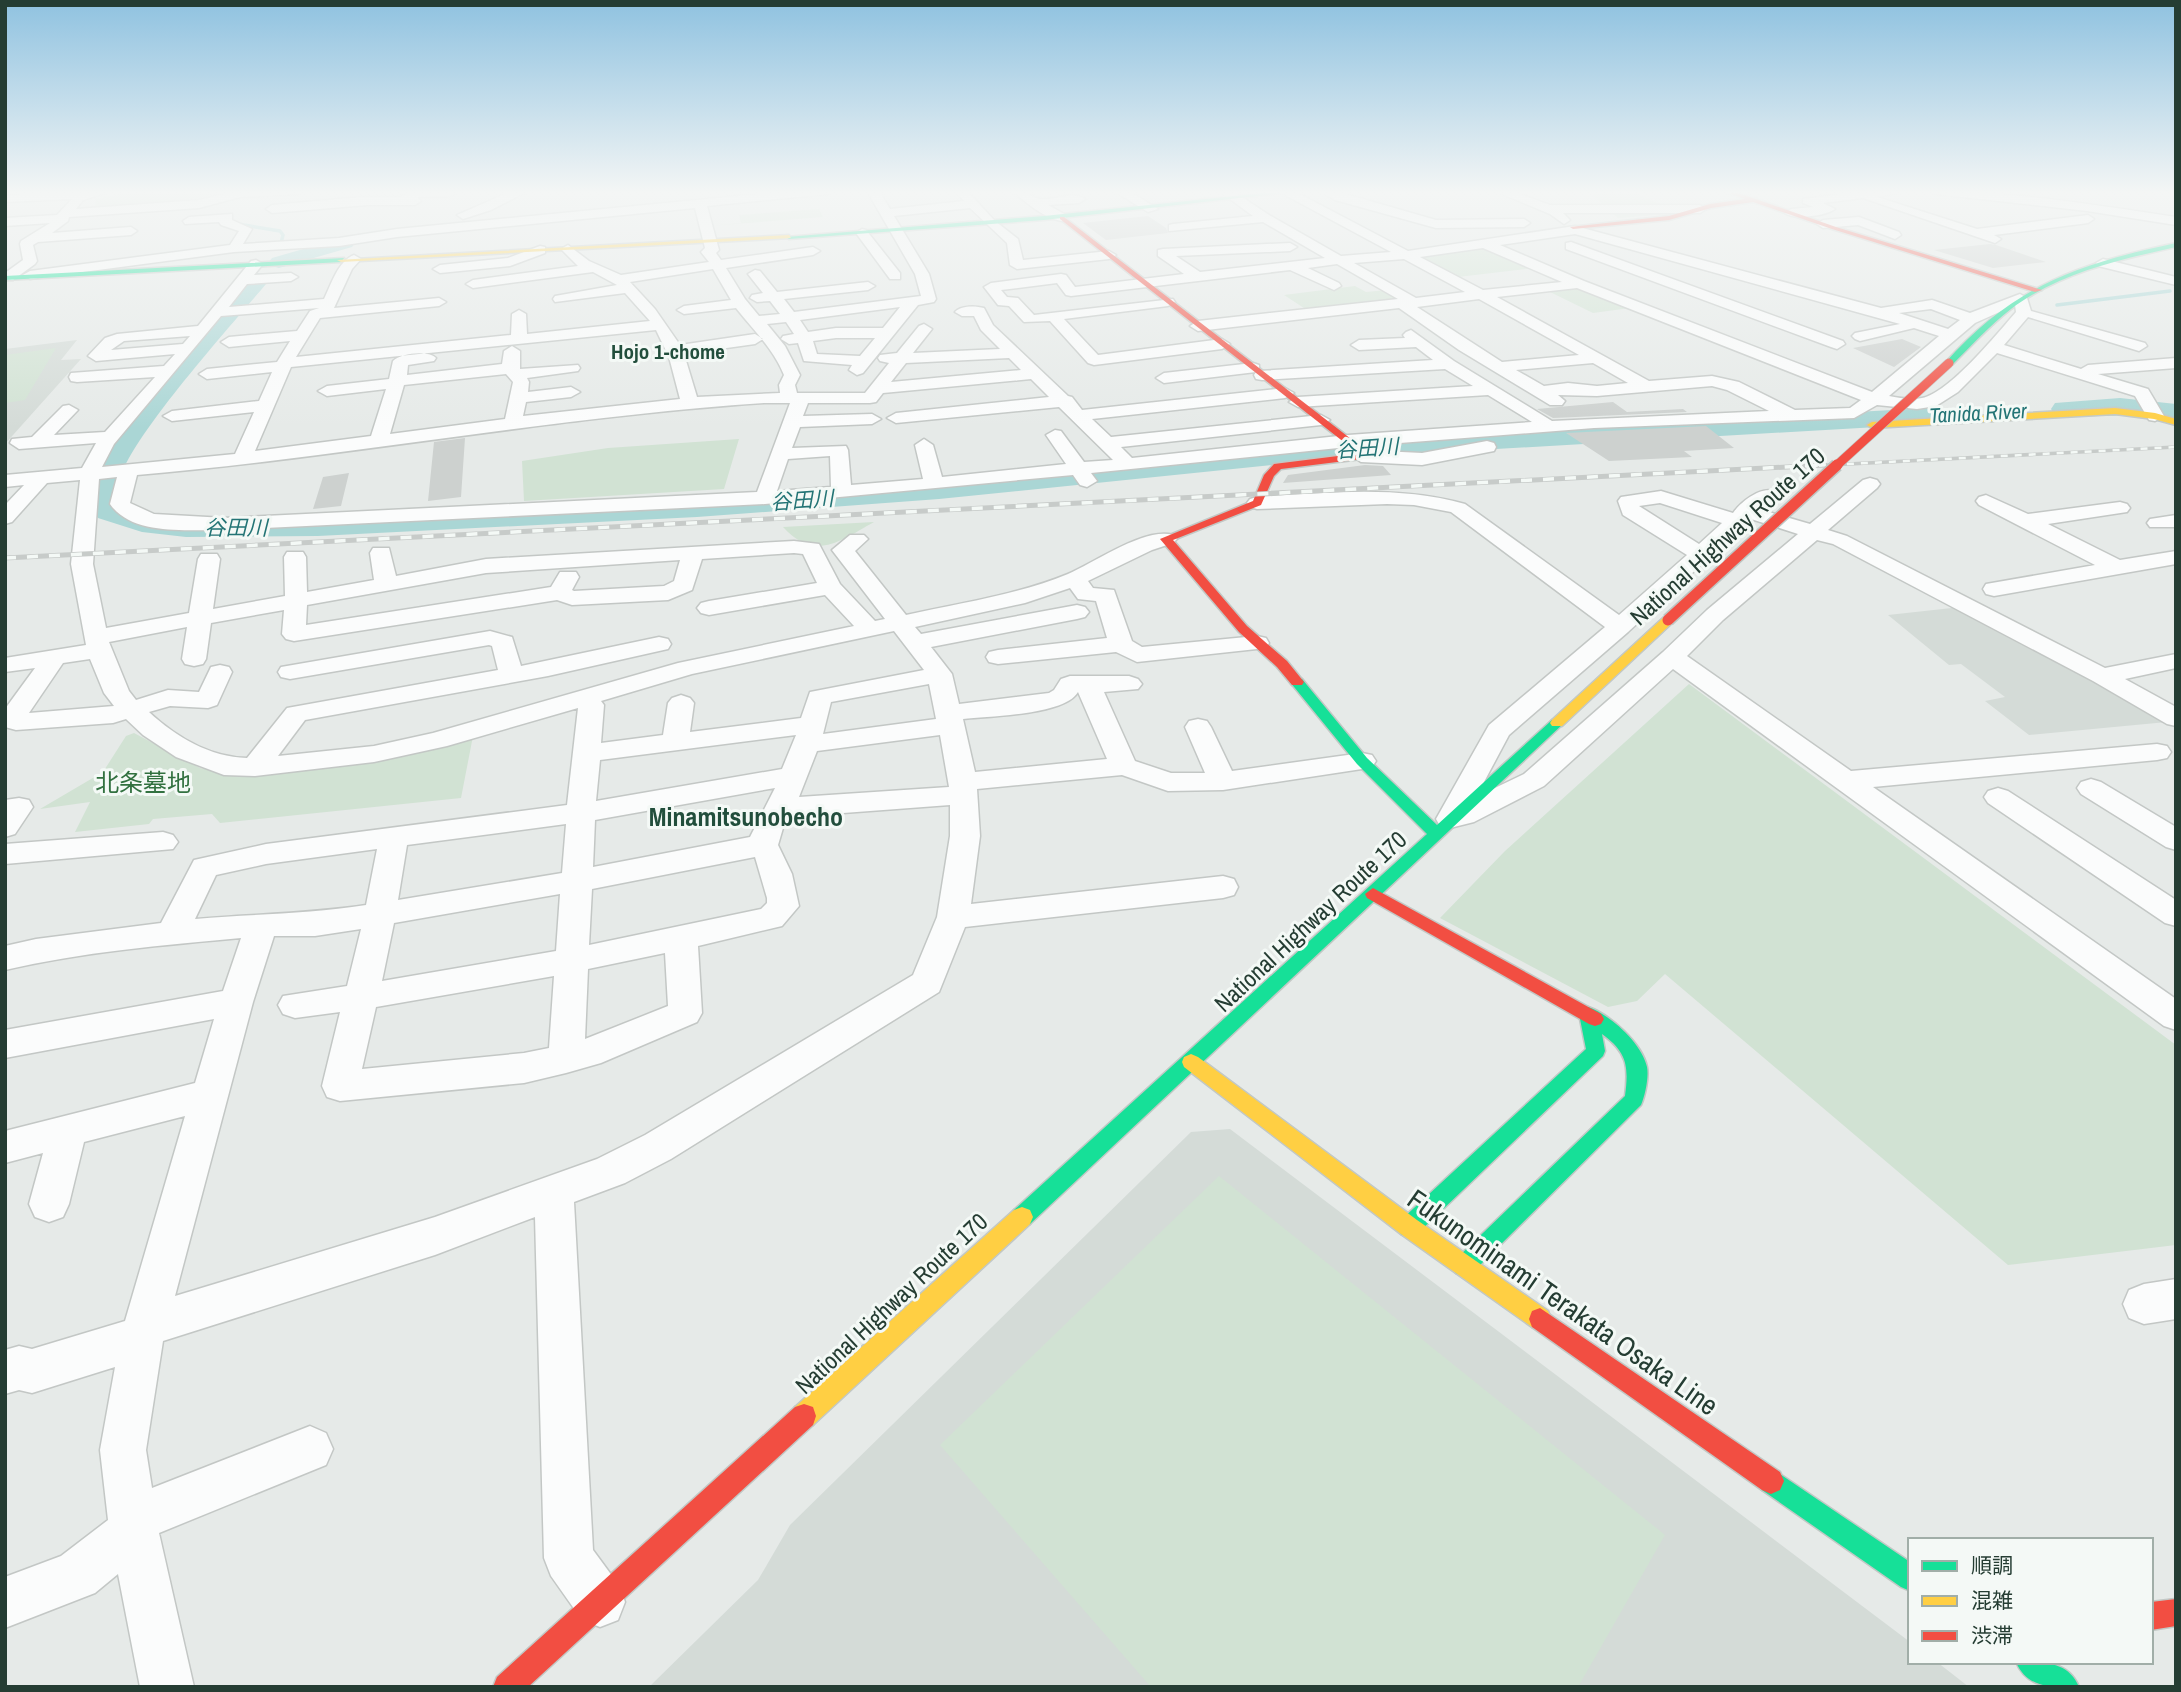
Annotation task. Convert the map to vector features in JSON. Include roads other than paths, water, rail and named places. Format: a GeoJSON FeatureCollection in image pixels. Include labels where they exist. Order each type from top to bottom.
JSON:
{"type":"FeatureCollection","features":[{"type":"Feature","properties":{"kind":"main road"},"geometry":{"type":"LineString","coordinates":[[7,277],[135,270]]}},
{"type":"Feature","properties":{"kind":"main road"},"geometry":{"type":"LineString","coordinates":[[1128,270],[1346,440],[1278,467],[1269,475],[1257,503],[1166,539],[1258,643],[1282,664],[1362,761],[1442,828]]}},
{"type":"Feature","properties":{"kind":"main road"},"geometry":{"type":"LineString","coordinates":[[1973,270],[2038,290]]}},
{"type":"Feature","properties":{"kind":"main road","name":"National Highway Route 170"},"geometry":{"type":"LineString","coordinates":[[507,1687],[550,1667],[600,1602],[1191,1062],[2000,313],[2026,309],[2038,290],[2086,270]]}},
{"type":"Feature","properties":{"kind":"main road"},"geometry":{"type":"LineString","coordinates":[[1872,425],[2115,411],[2155,416],[2176,422]]}},
{"type":"Feature","properties":{"kind":"main road"},"geometry":{"type":"LineString","coordinates":[[1373,894],[1588,1014],[1621,1038],[1638,1068],[1634,1099],[1464,1266]]}},
{"type":"Feature","properties":{"kind":"main road"},"geometry":{"type":"LineString","coordinates":[[1409,1227],[1596,1051],[1588,1014]]}},
{"type":"Feature","properties":{"kind":"main road","name":"Fukunominami Terakata Osaka Line"},"geometry":{"type":"LineString","coordinates":[[1191,1062],[1409,1227],[1908,1577]]}},
{"type":"Feature","properties":{"kind":"main road"},"geometry":{"type":"LineString","coordinates":[[2153,1616],[2176,1612]]}},
{"type":"Feature","properties":{"kind":"main road"},"geometry":{"type":"LineString","coordinates":[[2034,1664],[2060,1683]]}},
{"type":"Feature","properties":{"kind":"main road"},"geometry":{"type":"LineString","coordinates":[[2059,1664],[2060,1683]]}},
{"type":"Feature","properties":{"kind":"street"},"geometry":{"type":"LineString","coordinates":[[7,277],[53,270]]}},
{"type":"Feature","properties":{"kind":"street"},"geometry":{"type":"LineString","coordinates":[[256,270],[224,312],[203,330],[110,438],[107,474],[120,504],[128,514],[144,519],[225,524],[937,490],[1083,475],[1233,468],[1269,475]]}},
{"type":"Feature","properties":{"kind":"street"},"geometry":{"type":"LineString","coordinates":[[242,459],[285,364],[321,314],[344,270]]}},
{"type":"Feature","properties":{"kind":"street"},"geometry":{"type":"LineString","coordinates":[[501,270],[506,281]]}},
{"type":"Feature","properties":{"kind":"street"},"geometry":{"type":"LineString","coordinates":[[473,285],[575,270]]}},
{"type":"Feature","properties":{"kind":"street"},"geometry":{"type":"LineString","coordinates":[[598,270],[625,286],[666,329],[690,403]]}},
{"type":"Feature","properties":{"kind":"street"},"geometry":{"type":"LineString","coordinates":[[559,299],[717,270]]}},
{"type":"Feature","properties":{"kind":"street"},"geometry":{"type":"LineString","coordinates":[[723,270],[740,302],[776,341],[792,375],[792,422],[765,498]]}},
{"type":"Feature","properties":{"kind":"street"},"geometry":{"type":"LineString","coordinates":[[890,270],[895,276]]}},
{"type":"Feature","properties":{"kind":"street"},"geometry":{"type":"LineString","coordinates":[[757,321],[929,299],[920,270]]}},
{"type":"Feature","properties":{"kind":"street"},"geometry":{"type":"LineString","coordinates":[[1187,270],[1197,277]]}},
{"type":"Feature","properties":{"kind":"street"},"geometry":{"type":"LineString","coordinates":[[1029,319],[1013,301],[1003,302],[999,297],[1258,270]]}},
{"type":"Feature","properties":{"kind":"street"},"geometry":{"type":"LineString","coordinates":[[1299,270],[1334,286]]}},
{"type":"Feature","properties":{"kind":"street"},"geometry":{"type":"LineString","coordinates":[[1355,270],[1409,304],[1465,347],[1594,423]]}},
{"type":"Feature","properties":{"kind":"street"},"geometry":{"type":"LineString","coordinates":[[1436,270],[1647,387]]}},
{"type":"Feature","properties":{"kind":"street"},"geometry":{"type":"LineString","coordinates":[[1546,270],[1876,400],[1930,402],[1941,397],[1993,347],[2026,309]]}},
{"type":"Feature","properties":{"kind":"street"},"geometry":{"type":"LineString","coordinates":[[1176,333],[1312,311],[1409,304],[1611,280],[1587,270]]}},
{"type":"Feature","properties":{"kind":"street"},"geometry":{"type":"LineString","coordinates":[[1638,270],[1742,306],[1770,306],[1792,312]]}},
{"type":"Feature","properties":{"kind":"street"},"geometry":{"type":"LineString","coordinates":[[1625,279],[1693,270]]}},
{"type":"Feature","properties":{"kind":"street"},"geometry":{"type":"LineString","coordinates":[[1715,270],[1948,337]]}},
{"type":"Feature","properties":{"kind":"street"},"geometry":{"type":"LineString","coordinates":[[1715,270],[1948,337]]}},
{"type":"Feature","properties":{"kind":"street"},"geometry":{"type":"LineString","coordinates":[[2131,270],[2176,281]]}},
{"type":"Feature","properties":{"kind":"street"},"geometry":{"type":"LineString","coordinates":[[755,274],[806,337],[810,358],[901,359],[1015,353]]}},
{"type":"Feature","properties":{"kind":"street"},"geometry":{"type":"LineString","coordinates":[[526,278],[540,294]]}},
{"type":"Feature","properties":{"kind":"street"},"geometry":{"type":"LineString","coordinates":[[1286,282],[1312,278]]}},
{"type":"Feature","properties":{"kind":"street"},"geometry":{"type":"LineString","coordinates":[[243,288],[287,285]]}},
{"type":"Feature","properties":{"kind":"street"},"geometry":{"type":"LineString","coordinates":[[684,310],[832,285],[880,285]]}},
{"type":"Feature","properties":{"kind":"street"},"geometry":{"type":"LineString","coordinates":[[1909,295],[1971,319]]}},
{"type":"Feature","properties":{"kind":"street"},"geometry":{"type":"LineString","coordinates":[[1687,325],[1727,321],[1804,296]]}},
{"type":"Feature","properties":{"kind":"street"},"geometry":{"type":"LineString","coordinates":[[1442,300],[1467,315]]}},
{"type":"Feature","properties":{"kind":"street"},"geometry":{"type":"LineString","coordinates":[[5,481],[107,474],[513,423],[843,389],[914,301]]}},
{"type":"Feature","properties":{"kind":"street"},"geometry":{"type":"LineString","coordinates":[[228,335],[321,314],[439,302]]}},
{"type":"Feature","properties":{"kind":"street"},"geometry":{"type":"LineString","coordinates":[[986,326],[1168,302]]}},
{"type":"Feature","properties":{"kind":"street"},"geometry":{"type":"LineString","coordinates":[[1852,321],[1932,304]]}},
{"type":"Feature","properties":{"kind":"street"},"geometry":{"type":"LineString","coordinates":[[1770,306],[1801,330],[1837,344]]}},
{"type":"Feature","properties":{"kind":"street"},"geometry":{"type":"LineString","coordinates":[[1815,309],[1836,306]]}},
{"type":"Feature","properties":{"kind":"street"},"geometry":{"type":"LineString","coordinates":[[2026,309],[2139,346]]}},
{"type":"Feature","properties":{"kind":"street"},"geometry":{"type":"LineString","coordinates":[[1461,438],[1543,423],[1854,413],[1876,400],[1916,362],[1971,319],[2026,309],[2061,309]]}},
{"type":"Feature","properties":{"kind":"street"},"geometry":{"type":"LineString","coordinates":[[962,320],[979,311],[986,326],[1128,464]]}},
{"type":"Feature","properties":{"kind":"street"},"geometry":{"type":"LineString","coordinates":[[119,322],[224,312],[321,314]]}},
{"type":"Feature","properties":{"kind":"street"},"geometry":{"type":"LineString","coordinates":[[820,313],[836,333]]}},
{"type":"Feature","properties":{"kind":"street"},"geometry":{"type":"LineString","coordinates":[[321,314],[329,329]]}},
{"type":"Feature","properties":{"kind":"street"},"geometry":{"type":"LineString","coordinates":[[1053,316],[1094,360],[1222,344]]}},
{"type":"Feature","properties":{"kind":"street"},"geometry":{"type":"LineString","coordinates":[[513,423],[521,382],[513,355],[514,319]]}},
{"type":"Feature","properties":{"kind":"street"},"geometry":{"type":"LineString","coordinates":[[1801,330],[1826,326]]}},
{"type":"Feature","properties":{"kind":"street"},"geometry":{"type":"LineString","coordinates":[[1860,336],[1907,327]]}},
{"type":"Feature","properties":{"kind":"street"},"geometry":{"type":"LineString","coordinates":[[327,391],[397,382],[513,355],[666,329]]}},
{"type":"Feature","properties":{"kind":"street"},"geometry":{"type":"LineString","coordinates":[[776,341],[836,333],[930,329],[901,359],[870,398],[792,393]]}},
{"type":"Feature","properties":{"kind":"street"},"geometry":{"type":"LineString","coordinates":[[187,348],[96,356],[111,341],[122,337],[203,330]]}},
{"type":"Feature","properties":{"kind":"street"},"geometry":{"type":"LineString","coordinates":[[1533,338],[1558,336]]}},
{"type":"Feature","properties":{"kind":"street"},"geometry":{"type":"LineString","coordinates":[[675,350],[755,339]]}},
{"type":"Feature","properties":{"kind":"street"},"geometry":{"type":"LineString","coordinates":[[1359,345],[1419,343],[1465,347]]}},
{"type":"Feature","properties":{"kind":"street"},"geometry":{"type":"LineString","coordinates":[[1419,343],[1543,423]]}},
{"type":"Feature","properties":{"kind":"street"},"geometry":{"type":"LineString","coordinates":[[285,364],[347,346]]}},
{"type":"Feature","properties":{"kind":"street"},"geometry":{"type":"LineString","coordinates":[[1993,347],[2146,397],[2155,416]]}},
{"type":"Feature","properties":{"kind":"street"},"geometry":{"type":"LineString","coordinates":[[285,364],[558,352]]}},
{"type":"Feature","properties":{"kind":"street"},"geometry":{"type":"LineString","coordinates":[[207,374],[285,364],[513,355],[572,368]]}},
{"type":"Feature","properties":{"kind":"street"},"geometry":{"type":"LineString","coordinates":[[1500,367],[1595,358]]}},
{"type":"Feature","properties":{"kind":"street"},"geometry":{"type":"LineString","coordinates":[[2043,362],[2049,360],[2166,397]]}},
{"type":"Feature","properties":{"kind":"street"},"geometry":{"type":"LineString","coordinates":[[379,441],[398,401],[397,382],[401,361]]}},
{"type":"Feature","properties":{"kind":"street"},"geometry":{"type":"LineString","coordinates":[[2080,370],[2176,363]]}},
{"type":"Feature","properties":{"kind":"street"},"geometry":{"type":"LineString","coordinates":[[1164,378],[1257,371],[1448,364]]}},
{"type":"Feature","properties":{"kind":"street"},"geometry":{"type":"LineString","coordinates":[[77,377],[167,371]]}},
{"type":"Feature","properties":{"kind":"street"},"geometry":{"type":"LineString","coordinates":[[879,388],[1036,374]]}},
{"type":"Feature","properties":{"kind":"street"},"geometry":{"type":"LineString","coordinates":[[1541,392],[1720,382],[1792,416]]}},
{"type":"Feature","properties":{"kind":"street"},"geometry":{"type":"LineString","coordinates":[[1080,415],[1151,400],[1488,389],[1525,383]]}},
{"type":"Feature","properties":{"kind":"street"},"geometry":{"type":"LineString","coordinates":[[518,398],[571,391]]}},
{"type":"Feature","properties":{"kind":"street"},"geometry":{"type":"LineString","coordinates":[[1096,394],[1109,411]]}},
{"type":"Feature","properties":{"kind":"street"},"geometry":{"type":"LineString","coordinates":[[187,400],[270,398]]}},
{"type":"Feature","properties":{"kind":"street"},"geometry":{"type":"LineString","coordinates":[[172,416],[270,398]]}},
{"type":"Feature","properties":{"kind":"street"},"geometry":{"type":"LineString","coordinates":[[896,418],[1066,401]]}},
{"type":"Feature","properties":{"kind":"street"},"geometry":{"type":"LineString","coordinates":[[69,410],[28,443],[110,438]]}},
{"type":"Feature","properties":{"kind":"street"},"geometry":{"type":"LineString","coordinates":[[974,410],[983,432]]}},
{"type":"Feature","properties":{"kind":"street"},"geometry":{"type":"LineString","coordinates":[[1854,413],[1872,425]]}},
{"type":"Feature","properties":{"kind":"street"},"geometry":{"type":"LineString","coordinates":[[917,415],[937,490]]}},
{"type":"Feature","properties":{"kind":"street"},"geometry":{"type":"LineString","coordinates":[[792,422],[872,419]]}},
{"type":"Feature","properties":{"kind":"street"},"geometry":{"type":"LineString","coordinates":[[1108,443],[1461,438],[1872,425]]}},
{"type":"Feature","properties":{"kind":"street"},"geometry":{"type":"LineString","coordinates":[[1055,435],[1083,475]]}},
{"type":"Feature","properties":{"kind":"street"},"geometry":{"type":"LineString","coordinates":[[1083,475],[1128,464],[1346,440]]}},
{"type":"Feature","properties":{"kind":"street"},"geometry":{"type":"LineString","coordinates":[[780,454],[839,450],[841,482],[896,470]]}},
{"type":"Feature","properties":{"kind":"street"},"geometry":{"type":"LineString","coordinates":[[107,474],[91,483],[82,564],[97,643],[117,693],[152,729],[186,751],[224,766],[255,767],[374,754],[425,743],[687,668],[869,628],[910,632],[1077,612]]}},
{"type":"Feature","properties":{"kind":"street"},"geometry":{"type":"LineString","coordinates":[[5,518],[41,478]]}},
{"type":"Feature","properties":{"kind":"street"},"geometry":{"type":"LineString","coordinates":[[1442,828],[1534,780],[1715,615],[1870,484]]}},
{"type":"Feature","properties":{"kind":"street"},"geometry":{"type":"LineString","coordinates":[[1442,828],[1498,731],[1620,627],[1766,495]]}},
{"type":"Feature","properties":{"kind":"street"},"geometry":{"type":"LineString","coordinates":[[1700,554],[1629,511],[1628,501],[1661,497],[1840,540],[2102,676],[2176,718]]}},
{"type":"Feature","properties":{"kind":"street"},"geometry":{"type":"LineString","coordinates":[[1257,503],[1399,499],[1426,500],[1450,505],[1458,508],[1620,627]]}},
{"type":"Feature","properties":{"kind":"street"},"geometry":{"type":"LineString","coordinates":[[1986,501],[2118,568]]}},
{"type":"Feature","properties":{"kind":"street"},"geometry":{"type":"LineString","coordinates":[[2025,521],[2120,508]]}},
{"type":"Feature","properties":{"kind":"street"},"geometry":{"type":"LineString","coordinates":[[5,1372],[19,1368],[32,1371],[143,1331],[435,1236],[611,1171],[659,1146],[927,984],[953,917],[965,836],[962,788],[951,719],[940,674],[910,632],[843,550],[856,539]]}},
{"type":"Feature","properties":{"kind":"street"},"geometry":{"type":"LineString","coordinates":[[910,632],[1075,579],[1144,545],[1166,539]]}},
{"type":"Feature","properties":{"kind":"street"},"geometry":{"type":"LineString","coordinates":[[5,665],[54,658],[97,643],[201,618],[486,566],[794,547],[811,549],[837,593],[869,628]]}},
{"type":"Feature","properties":{"kind":"street"},"geometry":{"type":"LineString","coordinates":[[381,552],[386,583]]}},
{"type":"Feature","properties":{"kind":"street"},"geometry":{"type":"LineString","coordinates":[[295,557],[294,634],[559,593],[572,597],[668,593],[684,585],[692,554]]}},
{"type":"Feature","properties":{"kind":"street"},"geometry":{"type":"LineString","coordinates":[[1994,589],[2176,557]]}},
{"type":"Feature","properties":{"kind":"street"},"geometry":{"type":"LineString","coordinates":[[194,659],[209,559]]}},
{"type":"Feature","properties":{"kind":"street"},"geometry":{"type":"LineString","coordinates":[[559,593],[577,559]]}},
{"type":"Feature","properties":{"kind":"street"},"geometry":{"type":"LineString","coordinates":[[1075,579],[1086,594],[1105,595],[1121,644],[1137,655],[1258,643]]}},
{"type":"Feature","properties":{"kind":"street"},"geometry":{"type":"LineString","coordinates":[[709,608],[876,590]]}},
{"type":"Feature","properties":{"kind":"street"},"geometry":{"type":"LineString","coordinates":[[1017,598],[1033,619]]}},
{"type":"Feature","properties":{"kind":"street"},"geometry":{"type":"LineString","coordinates":[[290,672],[490,638],[503,642],[511,674]]}},
{"type":"Feature","properties":{"kind":"street"},"geometry":{"type":"LineString","coordinates":[[255,767],[296,714],[396,697],[659,644]]}},
{"type":"Feature","properties":{"kind":"street"},"geometry":{"type":"LineString","coordinates":[[998,657],[1121,644]]}},
{"type":"Feature","properties":{"kind":"street"},"geometry":{"type":"LineString","coordinates":[[396,697],[399,654]]}},
{"type":"Feature","properties":{"kind":"street"},"geometry":{"type":"LineString","coordinates":[[744,655],[747,681]]}},
{"type":"Feature","properties":{"kind":"street"},"geometry":{"type":"LineString","coordinates":[[1672,657],[2176,1017]]}},
{"type":"Feature","properties":{"kind":"street"},"geometry":{"type":"LineString","coordinates":[[54,658],[11,720],[16,722],[113,715],[168,698],[208,700],[220,672]]}},
{"type":"Feature","properties":{"kind":"street"},"geometry":{"type":"LineString","coordinates":[[2102,676],[2176,661]]}},
{"type":"Feature","properties":{"kind":"street"},"geometry":{"type":"LineString","coordinates":[[763,845],[768,828],[781,808],[819,697],[940,674]]}},
{"type":"Feature","properties":{"kind":"street"},"geometry":{"type":"LineString","coordinates":[[587,753],[675,741],[808,735],[951,719],[1055,700],[1064,695],[1070,684],[1129,684]]}},
{"type":"Feature","properties":{"kind":"street"},"geometry":{"type":"LineString","coordinates":[[1088,685],[1124,766]]}},
{"type":"Feature","properties":{"kind":"street"},"geometry":{"type":"LineString","coordinates":[[675,741],[681,703]]}},
{"type":"Feature","properties":{"kind":"street"},"geometry":{"type":"LineString","coordinates":[[565,1059],[580,813],[591,705]]}},
{"type":"Feature","properties":{"kind":"street"},"geometry":{"type":"LineString","coordinates":[[1198,727],[1223,780]]}},
{"type":"Feature","properties":{"kind":"street"},"geometry":{"type":"LineString","coordinates":[[2133,734],[2167,759]]}},
{"type":"Feature","properties":{"kind":"street"},"geometry":{"type":"LineString","coordinates":[[1843,781],[2167,759]]}},
{"type":"Feature","properties":{"kind":"street"},"geometry":{"type":"LineString","coordinates":[[781,808],[962,788],[1124,766],[1168,782],[1223,780],[1362,761]]}},
{"type":"Feature","properties":{"kind":"street"},"geometry":{"type":"LineString","coordinates":[[172,933],[205,867],[266,854],[580,813],[792,776]]}},
{"type":"Feature","properties":{"kind":"street"},"geometry":{"type":"LineString","coordinates":[[2091,788],[2176,840]]}},
{"type":"Feature","properties":{"kind":"street"},"geometry":{"type":"LineString","coordinates":[[1998,797],[2176,915]]}},
{"type":"Feature","properties":{"kind":"street"},"geometry":{"type":"LineString","coordinates":[[5,809],[19,807],[5,827]]}},
{"type":"Feature","properties":{"kind":"street"},"geometry":{"type":"LineString","coordinates":[[394,836],[380,916],[340,1086],[524,1068],[588,1053],[685,1013],[681,938]]}},
{"type":"Feature","properties":{"kind":"street"},"geometry":{"type":"LineString","coordinates":[[5,854],[163,842]]}},
{"type":"Feature","properties":{"kind":"street"},"geometry":{"type":"LineString","coordinates":[[5,958],[36,951],[172,933],[262,925],[315,925],[380,916],[763,845]]}},
{"type":"Feature","properties":{"kind":"street"},"geometry":{"type":"LineString","coordinates":[[295,1005],[359,998],[571,962],[771,918],[782,906],[775,863],[763,845]]}},
{"type":"Feature","properties":{"kind":"street"},"geometry":{"type":"LineString","coordinates":[[953,917],[1223,887]]}},
{"type":"Feature","properties":{"kind":"street"},"geometry":{"type":"LineString","coordinates":[[167,1687],[133,1525],[123,1450],[143,1331],[236,1002],[262,925]]}},
{"type":"Feature","properties":{"kind":"street"},"geometry":{"type":"LineString","coordinates":[[5,1044],[236,1002]]}},
{"type":"Feature","properties":{"kind":"street"},"geometry":{"type":"LineString","coordinates":[[5,1147],[211,1094]]}},
{"type":"Feature","properties":{"kind":"street"},"geometry":{"type":"LineString","coordinates":[[49,1204],[69,1129]]}},
{"type":"Feature","properties":{"kind":"street"},"geometry":{"type":"LineString","coordinates":[[554,1192],[569,1558],[600,1602]]}},
{"type":"Feature","properties":{"kind":"street"},"geometry":{"type":"LineString","coordinates":[[5,1603],[77,1575],[133,1525],[310,1449]]}},
{"type":"Feature","properties":{"kind":"waterway","name":"谷田川"},"geometry":{"type":"LineString","coordinates":[[258,279],[129,434],[110,467],[104,485],[109,511],[142,522],[186,527],[318,526],[697,508],[939,490],[1340,449],[1929,416]]}},
{"type":"Feature","properties":{"kind":"waterway"},"geometry":{"type":"LineString","coordinates":[[2057,305],[2170,291]]}},
{"type":"Feature","properties":{"kind":"waterway","name":"Tanida River"},"geometry":{"type":"LineString","coordinates":[[2064,409],[2134,407],[2176,412]]}},
{"type":"Feature","properties":{"kind":"railway"},"geometry":{"type":"LineString","coordinates":[[1791,467],[2176,447]]}},
{"type":"Feature","properties":{"kind":"railway"},"geometry":{"type":"LineString","coordinates":[[5,558],[1825,465]]}},
{"type":"Feature","properties":{"kind":"district","name":"Hojo 1-chome"},"geometry":{"type":"Point","coordinates":[668,351]}},
{"type":"Feature","properties":{"kind":"district","name":"Minamitsunobecho"},"geometry":{"type":"Point","coordinates":[746,816]}},
{"type":"Feature","properties":{"kind":"park label","name":"北条墓地"},"geometry":{"type":"Point","coordinates":[143,782]}}]}
